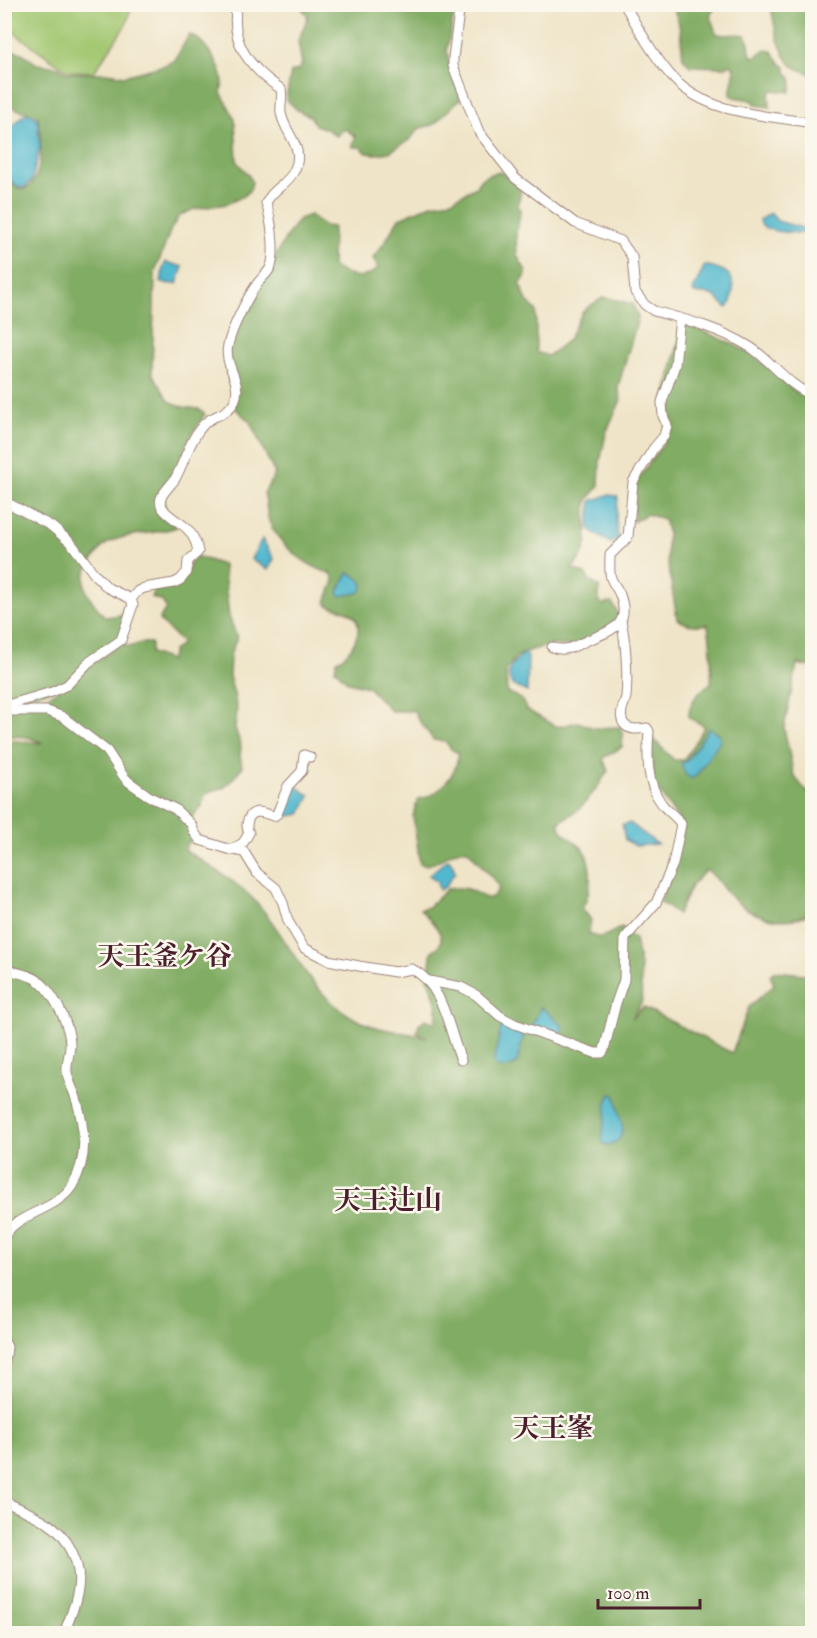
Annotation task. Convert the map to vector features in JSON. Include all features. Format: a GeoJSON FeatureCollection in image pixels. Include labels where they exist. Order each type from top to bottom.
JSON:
{"type":"FeatureCollection","features":[{"type":"Feature","properties":{"kind":"street"},"geometry":{"type":"LineString","coordinates":[[131,599],[144,588],[180,580],[187,572],[188,561],[198,552],[191,532],[167,513],[161,503],[162,498],[174,481],[206,422],[226,412],[235,402],[238,389],[227,357],[229,339],[252,292],[270,269],[272,261],[270,215],[266,203],[269,196],[295,170],[299,154],[281,112],[281,89],[252,64],[238,40],[234,29],[237,4]]}},
{"type":"Feature","properties":{"kind":"street"},"geometry":{"type":"LineString","coordinates":[[460,4],[453,66],[479,132],[522,185],[575,223],[621,241],[632,257],[632,280],[635,292],[639,299],[654,311],[722,332],[753,348],[786,378],[813,395]]}},
{"type":"Feature","properties":{"kind":"street"},"geometry":{"type":"LineString","coordinates":[[624,4],[665,68],[693,95],[712,105],[813,123]]}},
{"type":"Feature","properties":{"kind":"street"},"geometry":{"type":"LineString","coordinates":[[552,647],[557,649],[574,647],[614,628],[625,614],[620,594],[611,580],[610,555],[628,537],[633,482],[653,449],[664,436],[667,425],[663,416],[662,402],[675,365],[680,318]]}},
{"type":"Feature","properties":{"kind":"street"},"geometry":{"type":"LineString","coordinates":[[4,501],[51,526],[71,543],[108,588],[131,599],[133,604],[124,634],[114,646],[89,662],[67,685],[52,692],[4,706]]}},
{"type":"Feature","properties":{"kind":"street"},"geometry":{"type":"LineString","coordinates":[[4,713],[47,711],[63,717],[107,751],[129,782],[174,809],[191,824],[200,840],[244,852],[257,873],[276,888],[288,921],[304,948],[314,955],[328,960],[395,972],[412,969],[429,981],[461,987],[476,995],[500,1016],[531,1031],[595,1053],[602,1053],[624,980],[625,938],[656,903],[672,864],[681,824],[660,802],[652,784],[646,761],[649,731],[647,728],[630,728],[624,724],[622,717],[626,698],[626,648],[621,621]]}},
{"type":"Feature","properties":{"kind":"street"},"geometry":{"type":"LineString","coordinates":[[231,849],[248,838],[247,821],[251,814],[256,812],[274,816],[277,814],[288,786],[302,771],[304,755],[310,758]]}},
{"type":"Feature","properties":{"kind":"street"},"geometry":{"type":"LineString","coordinates":[[4,968],[12,972],[25,973],[37,979],[53,998],[69,1036],[67,1072],[86,1143],[76,1178],[66,1194],[46,1208],[11,1226],[4,1238]]}},
{"type":"Feature","properties":{"kind":"street"},"geometry":{"type":"LineString","coordinates":[[429,981],[440,1001],[461,1060]]}},
{"type":"Feature","properties":{"kind":"street"},"geometry":{"type":"LineString","coordinates":[[4,1341],[7,1347],[4,1369]]}},
{"type":"Feature","properties":{"kind":"street"},"geometry":{"type":"LineString","coordinates":[[4,1500],[48,1522],[62,1535],[74,1556],[79,1586],[64,1634]]}},
{"type":"Feature","properties":{"kind":"green space"},"geometry":{"type":"Polygon","coordinates":[[[13,4],[132,5],[127,23],[94,72],[68,71],[13,32],[9,10],[13,4]]]}},
{"type":"Feature","properties":{"kind":"green space"},"geometry":{"type":"Polygon","coordinates":[[[299,5],[456,5],[447,49],[451,73],[461,98],[433,125],[420,128],[408,141],[389,152],[367,153],[360,147],[353,147],[352,144],[356,137],[345,129],[336,136],[327,129],[315,125],[311,117],[297,110],[286,99],[291,72],[298,70],[302,64],[298,42],[308,16],[299,5]]]}},
{"type":"Feature","properties":{"kind":"green space"},"geometry":{"type":"Polygon","coordinates":[[[716,5],[710,16],[716,33],[745,35],[749,43],[750,54],[754,57],[766,50],[772,51],[786,67],[786,72],[792,81],[790,92],[772,90],[769,95],[770,107],[755,105],[752,100],[730,95],[735,69],[731,64],[726,67],[690,66],[683,58],[680,28],[673,6],[716,5]]]}},
{"type":"Feature","properties":{"kind":"green space"},"geometry":{"type":"Polygon","coordinates":[[[769,5],[812,5],[812,76],[791,65],[786,58],[778,40],[769,5]]]}},
{"type":"Feature","properties":{"kind":"green space"},"geometry":{"type":"Polygon","coordinates":[[[189,35],[206,47],[222,76],[221,92],[235,119],[237,162],[252,182],[250,190],[244,196],[227,204],[194,209],[179,216],[171,229],[155,272],[152,373],[169,401],[183,407],[199,409],[205,414],[188,441],[173,477],[162,491],[167,519],[177,527],[116,539],[98,552],[86,572],[85,586],[90,598],[105,617],[121,615],[127,602],[130,602],[122,634],[66,683],[47,691],[4,702],[4,174],[22,190],[35,178],[41,158],[38,116],[15,108],[5,98],[5,41],[14,51],[22,53],[37,64],[58,67],[67,73],[110,73],[124,76],[175,60],[189,35]]]}},
{"type":"Feature","properties":{"kind":"green space"},"geometry":{"type":"Polygon","coordinates":[[[501,172],[521,190],[516,233],[517,255],[526,271],[520,285],[527,301],[536,310],[536,352],[548,356],[568,340],[582,313],[604,297],[633,304],[638,318],[618,387],[621,400],[606,433],[600,462],[599,487],[588,499],[587,542],[582,556],[572,569],[585,574],[599,587],[599,602],[612,603],[621,618],[575,646],[550,645],[528,651],[516,657],[506,670],[507,692],[521,699],[527,710],[557,727],[578,722],[594,728],[620,727],[623,735],[622,747],[603,758],[608,771],[598,786],[578,810],[559,823],[566,835],[582,848],[588,862],[590,886],[582,908],[591,920],[589,933],[601,937],[622,927],[635,939],[640,966],[642,1001],[632,1019],[643,1007],[732,1053],[749,1007],[774,985],[770,975],[775,971],[804,974],[812,972],[812,1633],[5,1633],[4,740],[43,743],[27,737],[5,736],[5,708],[47,697],[122,643],[129,647],[151,643],[151,653],[170,660],[173,651],[182,643],[159,620],[166,608],[162,601],[151,597],[154,590],[174,586],[196,556],[223,565],[229,616],[237,638],[230,655],[229,676],[237,711],[235,728],[241,746],[242,767],[223,788],[204,796],[201,807],[190,820],[196,839],[194,843],[187,842],[185,850],[231,881],[256,902],[310,978],[336,1006],[369,1025],[427,1037],[417,1032],[419,1024],[426,1019],[435,1023],[437,1017],[436,1005],[427,975],[432,951],[441,941],[441,936],[434,924],[420,909],[428,907],[447,889],[465,888],[489,898],[493,897],[499,886],[468,850],[455,852],[432,864],[420,864],[413,816],[418,799],[433,794],[446,783],[455,768],[458,753],[451,749],[445,741],[433,740],[415,711],[391,711],[368,687],[348,682],[335,669],[337,660],[347,653],[355,641],[357,621],[349,612],[327,605],[334,581],[332,574],[313,566],[295,554],[280,539],[269,521],[264,493],[275,474],[250,422],[235,408],[228,350],[286,237],[299,219],[310,215],[324,226],[333,227],[332,266],[343,273],[361,277],[378,268],[373,258],[399,218],[432,204],[450,201],[476,187],[486,176],[501,172]]]}},
{"type":"Feature","properties":{"kind":"green space"},"geometry":{"type":"Polygon","coordinates":[[[683,323],[744,350],[795,391],[812,400],[811,667],[797,664],[784,728],[794,776],[807,792],[812,787],[812,912],[801,917],[779,920],[757,914],[737,902],[706,870],[691,886],[678,914],[660,902],[684,828],[654,784],[650,736],[674,760],[684,760],[705,726],[689,718],[690,707],[702,690],[711,683],[707,624],[692,625],[677,619],[667,558],[667,532],[664,519],[646,514],[633,522],[636,482],[667,438],[664,402],[683,323]]]}},
{"type":"Feature","properties":{"kind":"water"},"geometry":{"type":"Polygon","coordinates":[[[25,114],[31,114],[37,118],[40,147],[32,180],[24,188],[16,185],[7,174],[4,134],[25,114]]]}},
{"type":"Feature","properties":{"kind":"water"},"geometry":{"type":"Polygon","coordinates":[[[771,213],[777,221],[803,228],[805,234],[777,231],[762,226],[759,220],[771,213]]]}},
{"type":"Feature","properties":{"kind":"water"},"geometry":{"type":"Polygon","coordinates":[[[166,262],[183,267],[177,284],[161,283],[166,262]]]}},
{"type":"Feature","properties":{"kind":"water"},"geometry":{"type":"Polygon","coordinates":[[[705,265],[729,275],[733,290],[731,302],[727,308],[713,295],[694,293],[693,290],[705,265]]]}},
{"type":"Feature","properties":{"kind":"water"},"geometry":{"type":"Polygon","coordinates":[[[608,495],[618,498],[616,519],[618,538],[611,543],[589,528],[591,501],[608,495]]]}},
{"type":"Feature","properties":{"kind":"water"},"geometry":{"type":"Polygon","coordinates":[[[262,539],[274,559],[268,570],[251,559],[262,539]]]}},
{"type":"Feature","properties":{"kind":"water"},"geometry":{"type":"Polygon","coordinates":[[[348,573],[363,583],[362,590],[358,593],[340,596],[338,592],[348,573]]]}},
{"type":"Feature","properties":{"kind":"water"},"geometry":{"type":"Polygon","coordinates":[[[525,653],[528,656],[527,692],[512,685],[509,675],[511,667],[525,653]]]}},
{"type":"Feature","properties":{"kind":"water"},"geometry":{"type":"Polygon","coordinates":[[[709,728],[720,735],[720,741],[698,773],[693,778],[689,778],[681,763],[687,761],[709,728]]]}},
{"type":"Feature","properties":{"kind":"water"},"geometry":{"type":"Polygon","coordinates":[[[296,786],[310,796],[300,814],[284,817],[280,814],[292,787],[296,786]]]}},
{"type":"Feature","properties":{"kind":"water"},"geometry":{"type":"Polygon","coordinates":[[[630,823],[657,844],[636,846],[625,840],[622,825],[630,823]]]}},
{"type":"Feature","properties":{"kind":"water"},"geometry":{"type":"Polygon","coordinates":[[[448,859],[455,872],[445,887],[439,890],[437,882],[429,875],[448,859]]]}},
{"type":"Feature","properties":{"kind":"water"},"geometry":{"type":"Polygon","coordinates":[[[541,1007],[563,1026],[560,1034],[532,1026],[541,1007]]]}},
{"type":"Feature","properties":{"kind":"water"},"geometry":{"type":"Polygon","coordinates":[[[502,1024],[524,1034],[517,1062],[515,1065],[501,1069],[493,1063],[502,1024]]]}},
{"type":"Feature","properties":{"kind":"water"},"geometry":{"type":"Polygon","coordinates":[[[611,1094],[615,1095],[623,1129],[619,1140],[609,1145],[604,1144],[602,1140],[607,1103],[611,1094]]]}},
{"type":"Feature","properties":{"kind":"district","name":"天王釜ケ谷"},"geometry":{"type":"Point","coordinates":[165,956]}},
{"type":"Feature","properties":{"kind":"district","name":"天王辻山"},"geometry":{"type":"Point","coordinates":[388,1200]}},
{"type":"Feature","properties":{"kind":"district","name":"天王峯"},"geometry":{"type":"Point","coordinates":[553,1428]}}]}
